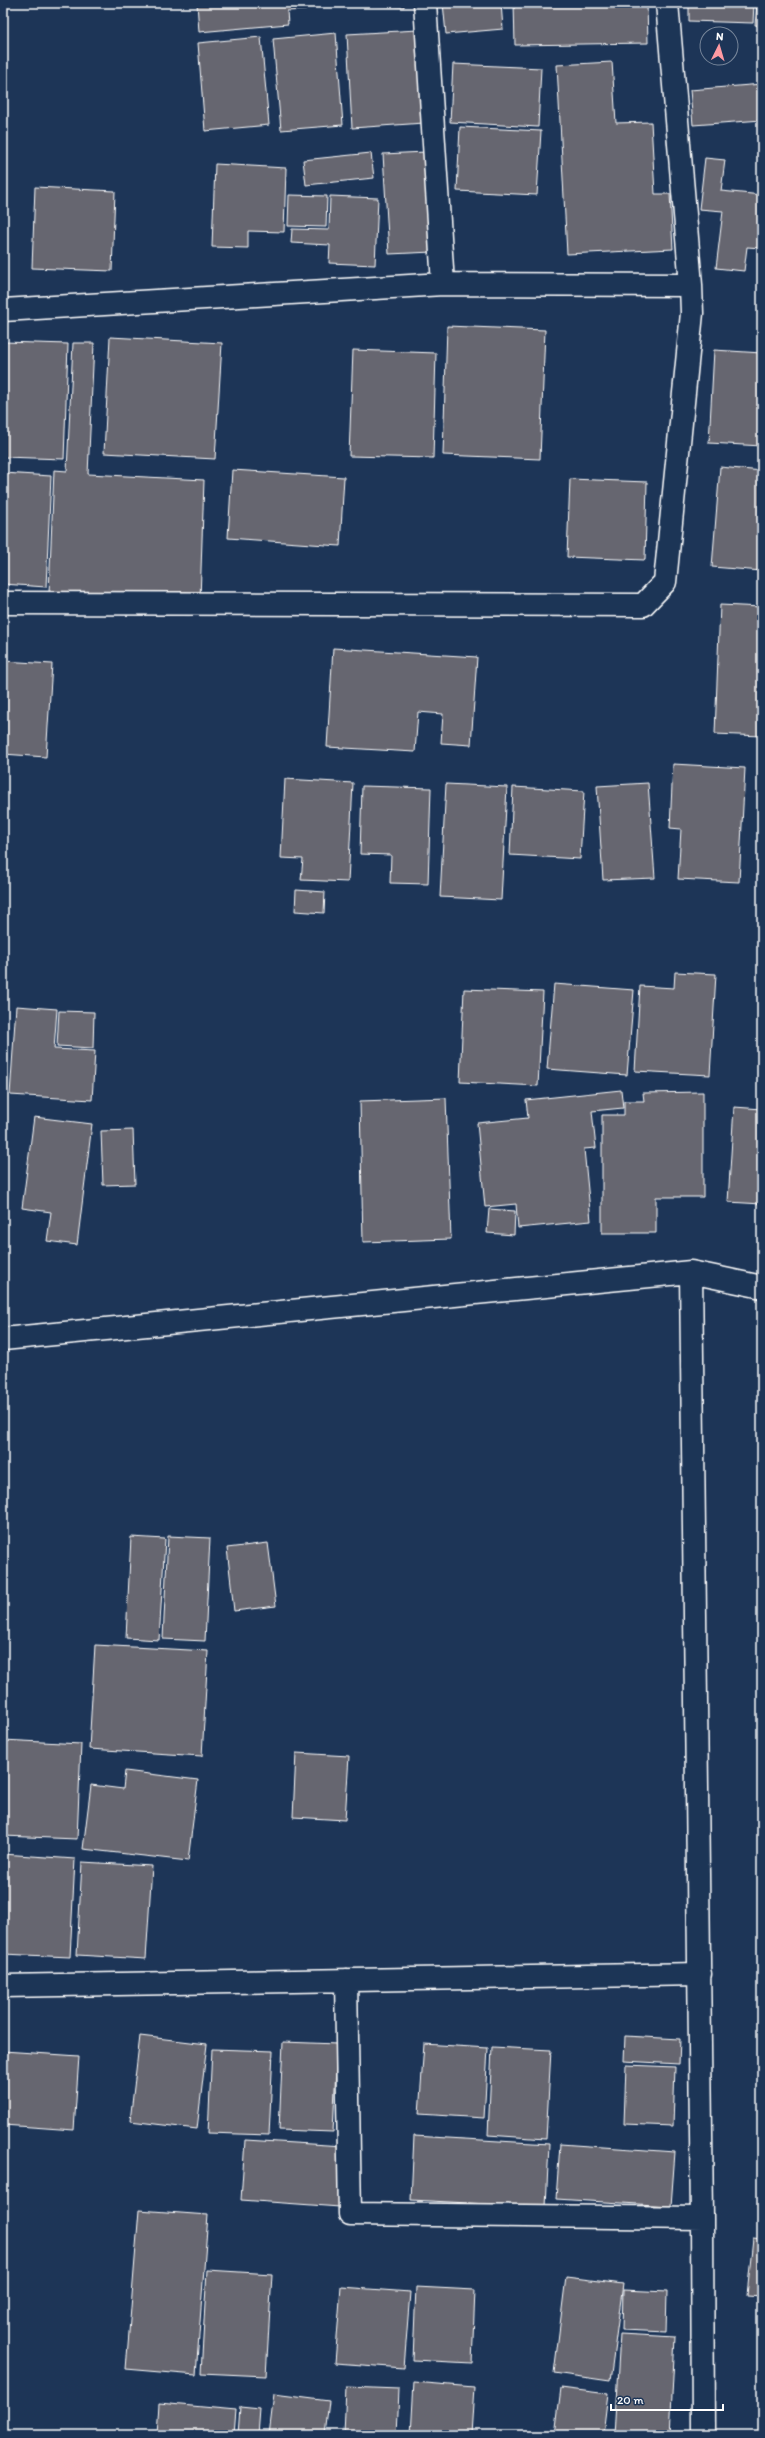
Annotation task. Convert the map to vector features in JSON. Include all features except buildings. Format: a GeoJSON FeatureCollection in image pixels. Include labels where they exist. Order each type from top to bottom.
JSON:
{"type":"FeatureCollection","features":[{"type":"Feature","properties":{"kind":"street"},"geometry":{"type":"LineString","coordinates":[[425,3],[443,284]]}},
{"type":"Feature","properties":{"kind":"street"},"geometry":{"type":"LineString","coordinates":[[3,604],[643,605],[665,582],[692,313],[668,3]]}},
{"type":"Feature","properties":{"kind":"street"},"geometry":{"type":"LineString","coordinates":[[3,310],[443,284],[691,285]]}},
{"type":"Feature","properties":{"kind":"street"},"geometry":{"type":"LineString","coordinates":[[3,1339],[691,1272],[762,1287]]}},
{"type":"Feature","properties":{"kind":"street"},"geometry":{"type":"LineString","coordinates":[[691,1272],[700,1974],[703,2435]]}},
{"type":"Feature","properties":{"kind":"street"},"geometry":{"type":"LineString","coordinates":[[3,1986],[700,1974]]}},
{"type":"Feature","properties":{"kind":"street"},"geometry":{"type":"LineString","coordinates":[[346,1980],[350,2214],[702,2218]]}}]}
